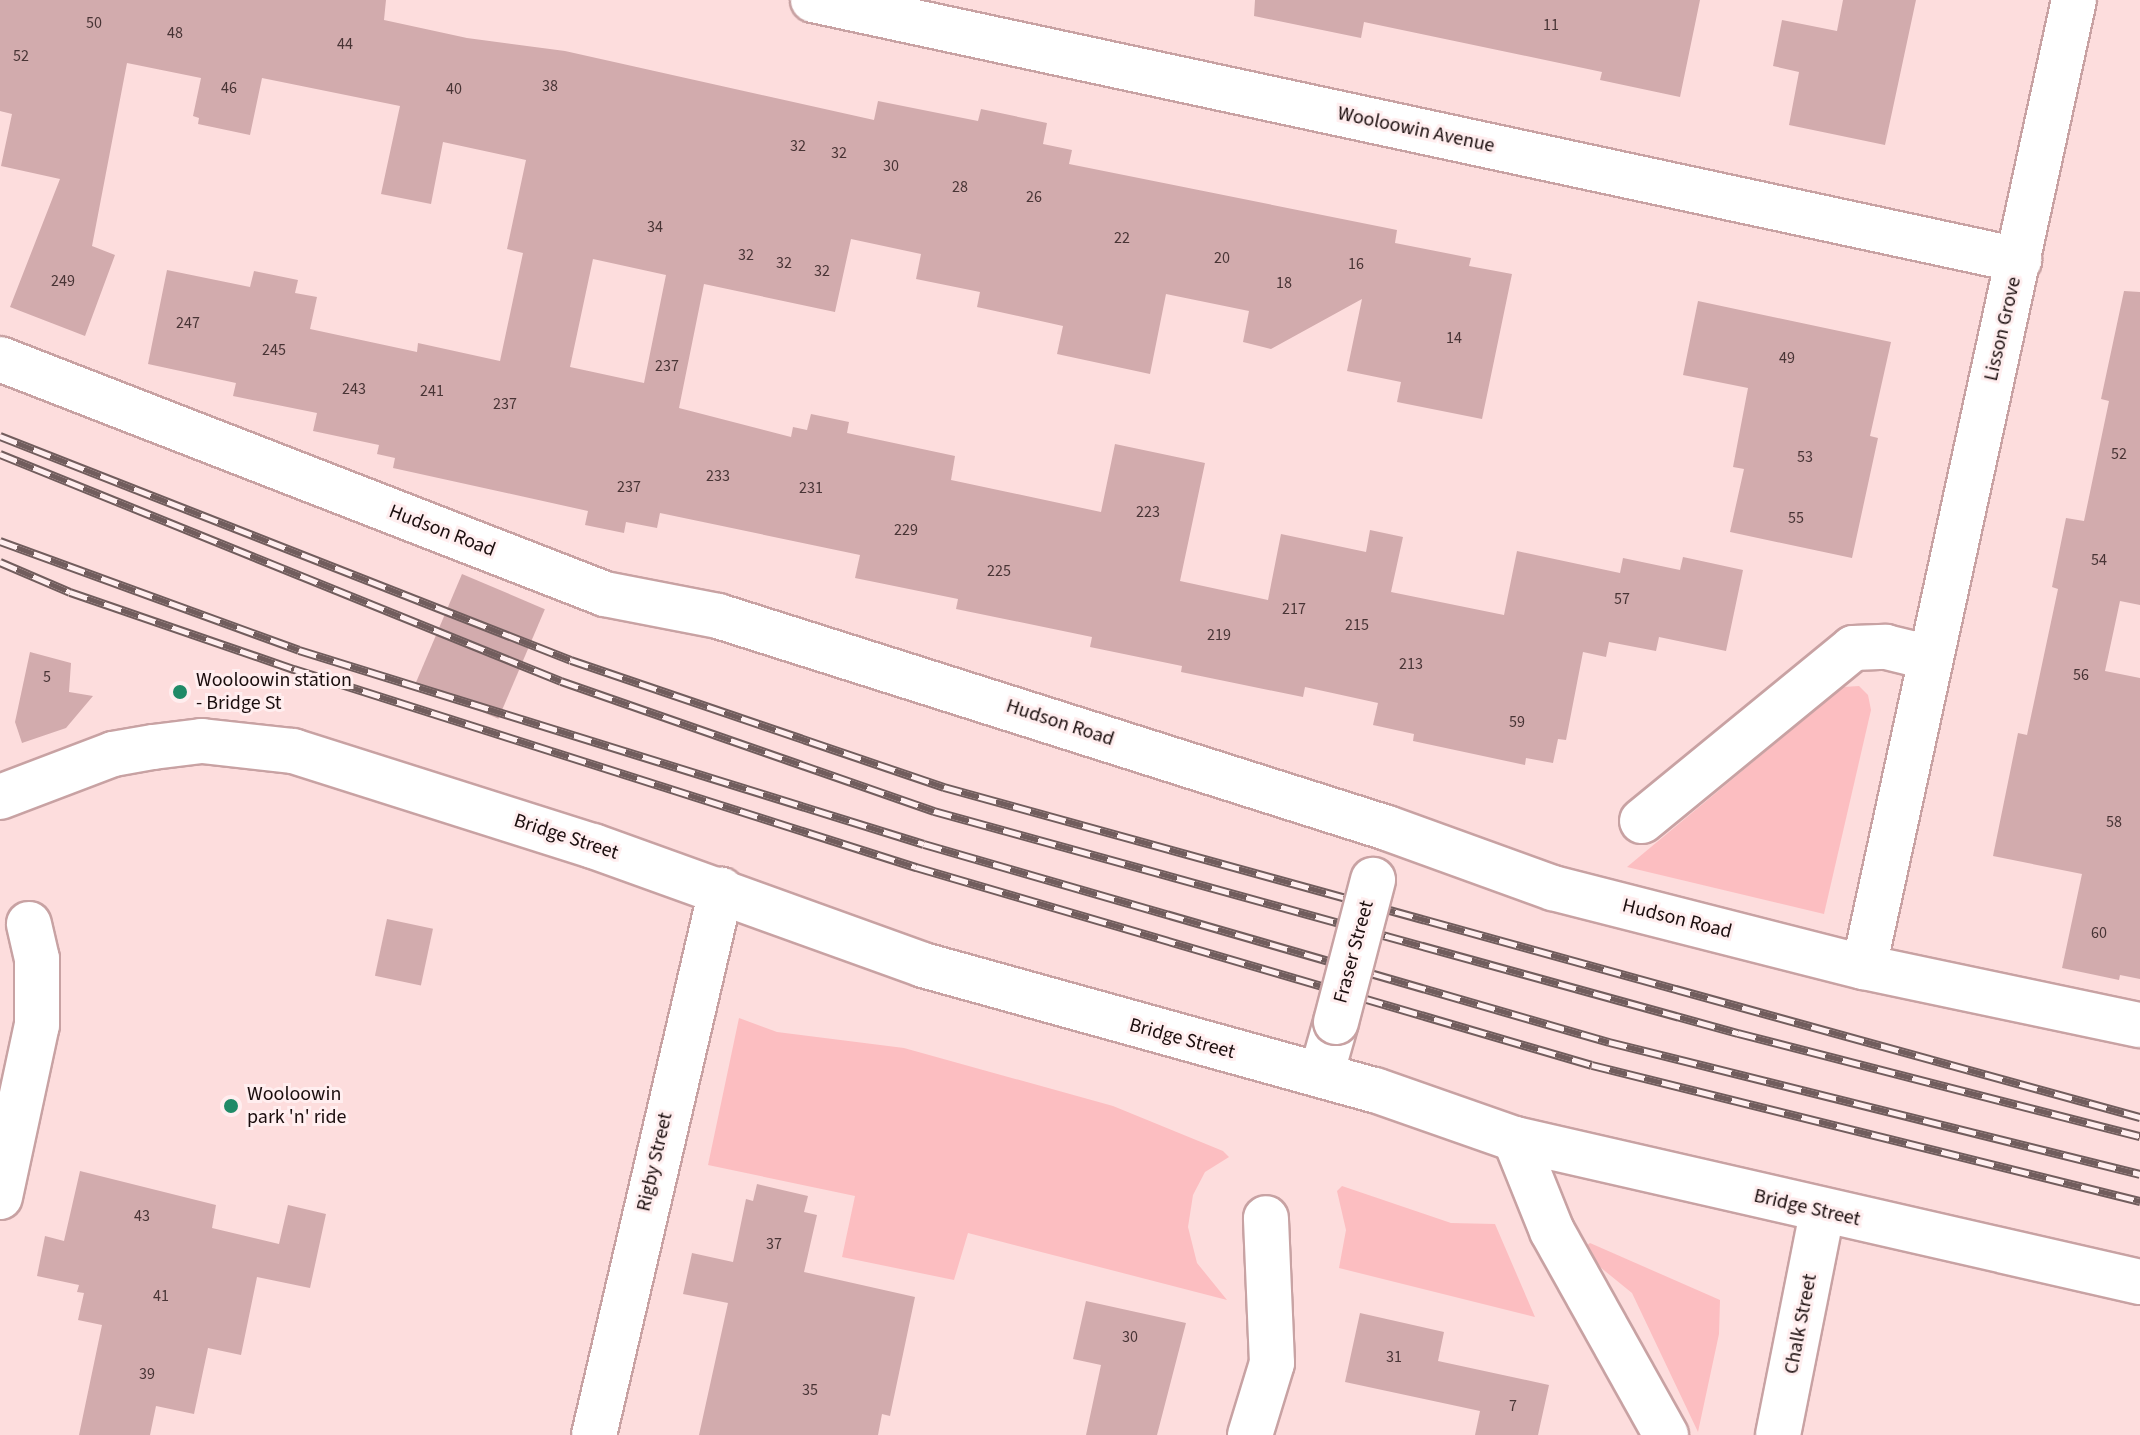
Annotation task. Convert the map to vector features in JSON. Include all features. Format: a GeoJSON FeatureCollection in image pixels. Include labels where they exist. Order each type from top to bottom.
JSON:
{"type":"FeatureCollection","features":[{"type":"Feature","properties":{"kind":"street","name":"Wooloowin Avenue"},"geometry":{"type":"LineString","coordinates":[[813,0],[2019,260]]}},
{"type":"Feature","properties":{"kind":"street","name":"Lisson Grove"},"geometry":{"type":"LineString","coordinates":[[1864,967],[2074,0]]}},
{"type":"Feature","properties":{"kind":"street","name":"Hudson Road"},"geometry":{"type":"LineString","coordinates":[[0,359],[605,594],[718,616],[1387,828],[1553,888],[1864,967],[2140,1025]]}},
{"type":"Feature","properties":{"kind":"street"},"geometry":{"type":"LineString","coordinates":[[1642,821],[1853,648],[1886,647],[1931,658]]}},
{"type":"Feature","properties":{"kind":"street","name":"Bridge Street"},"geometry":{"type":"LineString","coordinates":[[0,797],[113,754],[202,741],[239,742],[341,763],[721,890],[923,965],[1321,1075],[1515,1139],[1822,1212],[2140,1282]]}},
{"type":"Feature","properties":{"kind":"street","name":"Fraser Street"},"geometry":{"type":"LineString","coordinates":[[1321,1075],[1387,828]]}},
{"type":"Feature","properties":{"kind":"street","name":"Rigby Street"},"geometry":{"type":"LineString","coordinates":[[594,1435],[721,890]]}},
{"type":"Feature","properties":{"kind":"street"},"geometry":{"type":"LineString","coordinates":[[0,1197],[37,1025],[37,959],[29,924]]}},
{"type":"Feature","properties":{"kind":"street"},"geometry":{"type":"LineString","coordinates":[[1515,1139],[1552,1231],[1666,1435]]}},
{"type":"Feature","properties":{"kind":"street","name":"Chalk Street"},"geometry":{"type":"LineString","coordinates":[[1778,1435],[1822,1212]]}},
{"type":"Feature","properties":{"kind":"street"},"geometry":{"type":"LineString","coordinates":[[1250,1435],[1272,1363],[1266,1218]]}},
{"type":"Feature","properties":{"kind":"shaded area"},"geometry":{"type":"Polygon","coordinates":[[[1859,686],[1868,695],[1871,710],[1824,914],[1627,867],[1843,687],[1859,686]]]}},
{"type":"Feature","properties":{"kind":"shaded area"},"geometry":{"type":"Polygon","coordinates":[[[739,1018],[777,1032],[904,1048],[1113,1106],[1223,1151],[1229,1157],[1205,1172],[1193,1195],[1188,1227],[1197,1263],[1227,1300],[968,1233],[954,1280],[842,1257],[855,1196],[708,1165],[739,1018]]]}},
{"type":"Feature","properties":{"kind":"shaded area"},"geometry":{"type":"Polygon","coordinates":[[[1342,1186],[1451,1223],[1495,1224],[1535,1317],[1339,1268],[1346,1230],[1337,1191],[1342,1186]]]}},
{"type":"Feature","properties":{"kind":"shaded area"},"geometry":{"type":"Polygon","coordinates":[[[1590,1243],[1720,1300],[1719,1334],[1698,1432],[1632,1293],[1600,1267],[1586,1246],[1590,1243]]]}},
{"type":"Feature","properties":{"kind":"building"},"geometry":{"type":"Polygon","coordinates":[[[0,0],[386,0],[384,20],[467,38],[565,51],[874,120],[878,101],[978,121],[981,109],[1047,123],[1043,144],[1072,150],[1069,164],[1397,230],[1395,243],[1471,258],[1469,266],[1512,274],[1482,419],[1397,402],[1401,382],[1347,371],[1362,299],[1271,349],[1243,342],[1249,311],[1166,294],[1150,374],[1057,354],[1063,326],[977,307],[980,292],[916,279],[921,254],[851,239],[835,312],[704,284],[679,408],[791,437],[793,427],[807,430],[811,414],[849,422],[847,433],[955,456],[951,480],[1101,512],[1115,444],[1205,463],[1180,581],[1268,600],[1281,534],[1366,552],[1370,530],[1403,537],[1391,592],[1504,615],[1517,551],[1620,573],[1623,558],[1680,570],[1683,557],[1743,570],[1726,651],[1659,637],[1656,651],[1609,642],[1606,657],[1583,652],[1566,740],[1558,739],[1553,763],[1526,758],[1525,765],[1413,741],[1414,734],[1373,725],[1378,703],[1305,687],[1303,697],[1181,672],[1182,666],[1090,647],[1092,637],[956,609],[958,599],[855,578],[860,555],[660,513],[657,528],[626,522],[624,533],[585,525],[588,511],[393,468],[395,458],[377,454],[379,445],[313,431],[317,413],[233,396],[236,383],[148,364],[167,270],[250,287],[254,271],[298,280],[295,293],[317,297],[310,329],[417,352],[418,343],[500,361],[523,253],[507,249],[526,160],[443,142],[431,204],[381,194],[400,106],[262,78],[250,135],[198,124],[199,118],[193,116],[201,78],[127,63],[92,246],[115,255],[85,336],[10,307],[60,179],[1,166],[12,114],[0,111],[0,0]],[[593,259],[570,367],[644,383],[666,275],[593,259]]]}},
{"type":"Feature","properties":{"kind":"building"},"geometry":{"type":"Polygon","coordinates":[[[1255,0],[1700,0],[1680,97],[1600,80],[1602,72],[1364,22],[1361,38],[1254,16],[1255,0]]]}},
{"type":"Feature","properties":{"kind":"building"},"geometry":{"type":"Polygon","coordinates":[[[1843,0],[1916,0],[1885,145],[1789,125],[1799,72],[1773,66],[1782,20],[1837,31],[1843,0]]]}},
{"type":"Feature","properties":{"kind":"building"},"geometry":{"type":"Polygon","coordinates":[[[2124,291],[2140,292],[2140,605],[2120,601],[2105,671],[2140,678],[2140,979],[2120,975],[2119,980],[2062,968],[2082,874],[1993,856],[2018,733],[2027,735],[2058,589],[2052,587],[2066,518],[2084,521],[2109,401],[2101,399],[2124,291]]]}},
{"type":"Feature","properties":{"kind":"building"},"geometry":{"type":"Polygon","coordinates":[[[1698,301],[1891,342],[1870,436],[1878,438],[1852,558],[1730,532],[1744,469],[1733,467],[1748,388],[1683,375],[1698,301]]]}},
{"type":"Feature","properties":{"kind":"building"},"geometry":{"type":"Polygon","coordinates":[[[462,574],[545,609],[498,719],[416,684],[462,574]]]}},
{"type":"Feature","properties":{"kind":"building"},"geometry":{"type":"Polygon","coordinates":[[[30,652],[71,663],[69,692],[93,696],[66,728],[22,743],[15,722],[30,652]]]}},
{"type":"Feature","properties":{"kind":"building"},"geometry":{"type":"Polygon","coordinates":[[[387,919],[433,929],[421,986],[375,976],[387,919]]]}},
{"type":"Feature","properties":{"kind":"building"},"geometry":{"type":"Polygon","coordinates":[[[80,1171],[216,1205],[212,1228],[279,1244],[288,1205],[326,1214],[310,1288],[257,1277],[241,1355],[208,1348],[194,1414],[156,1406],[150,1435],[79,1435],[102,1325],[78,1320],[84,1293],[77,1292],[79,1285],[37,1276],[45,1236],[64,1241],[80,1171]]]}},
{"type":"Feature","properties":{"kind":"building"},"geometry":{"type":"Polygon","coordinates":[[[757,1184],[808,1196],[804,1212],[817,1215],[804,1272],[915,1297],[890,1416],[882,1414],[878,1435],[699,1435],[728,1303],[683,1294],[692,1253],[733,1262],[746,1199],[753,1201],[757,1184]]]}},
{"type":"Feature","properties":{"kind":"building"},"geometry":{"type":"Polygon","coordinates":[[[1086,1301],[1186,1323],[1157,1435],[1086,1435],[1101,1365],[1073,1359],[1086,1301]]]}},
{"type":"Feature","properties":{"kind":"building"},"geometry":{"type":"Polygon","coordinates":[[[1360,1313],[1444,1332],[1438,1361],[1549,1385],[1538,1435],[1475,1435],[1480,1411],[1345,1382],[1360,1313]]]}},
{"type":"Feature","properties":{"kind":"railway"},"geometry":{"type":"LineString","coordinates":[[0,436],[571,660],[944,787],[2140,1117]]}},
{"type":"Feature","properties":{"kind":"railway"},"geometry":{"type":"LineString","coordinates":[[0,454],[561,681],[934,811],[1738,1033],[2140,1136]]}},
{"type":"Feature","properties":{"kind":"railway"},"geometry":{"type":"LineString","coordinates":[[0,541],[299,650],[924,844],[1609,1042],[2140,1174]]}},
{"type":"Feature","properties":{"kind":"railway"},"geometry":{"type":"LineString","coordinates":[[0,562],[70,592],[294,669],[916,867],[1592,1065],[2140,1201]]}},
{"type":"Feature","properties":{"kind":"place","name":"Wooloowin station - Bridge St"},"geometry":{"type":"Point","coordinates":[180,692]}},
{"type":"Feature","properties":{"kind":"place","name":"Wooloowin park 'n' ride"},"geometry":{"type":"Point","coordinates":[231,1106]}}]}
